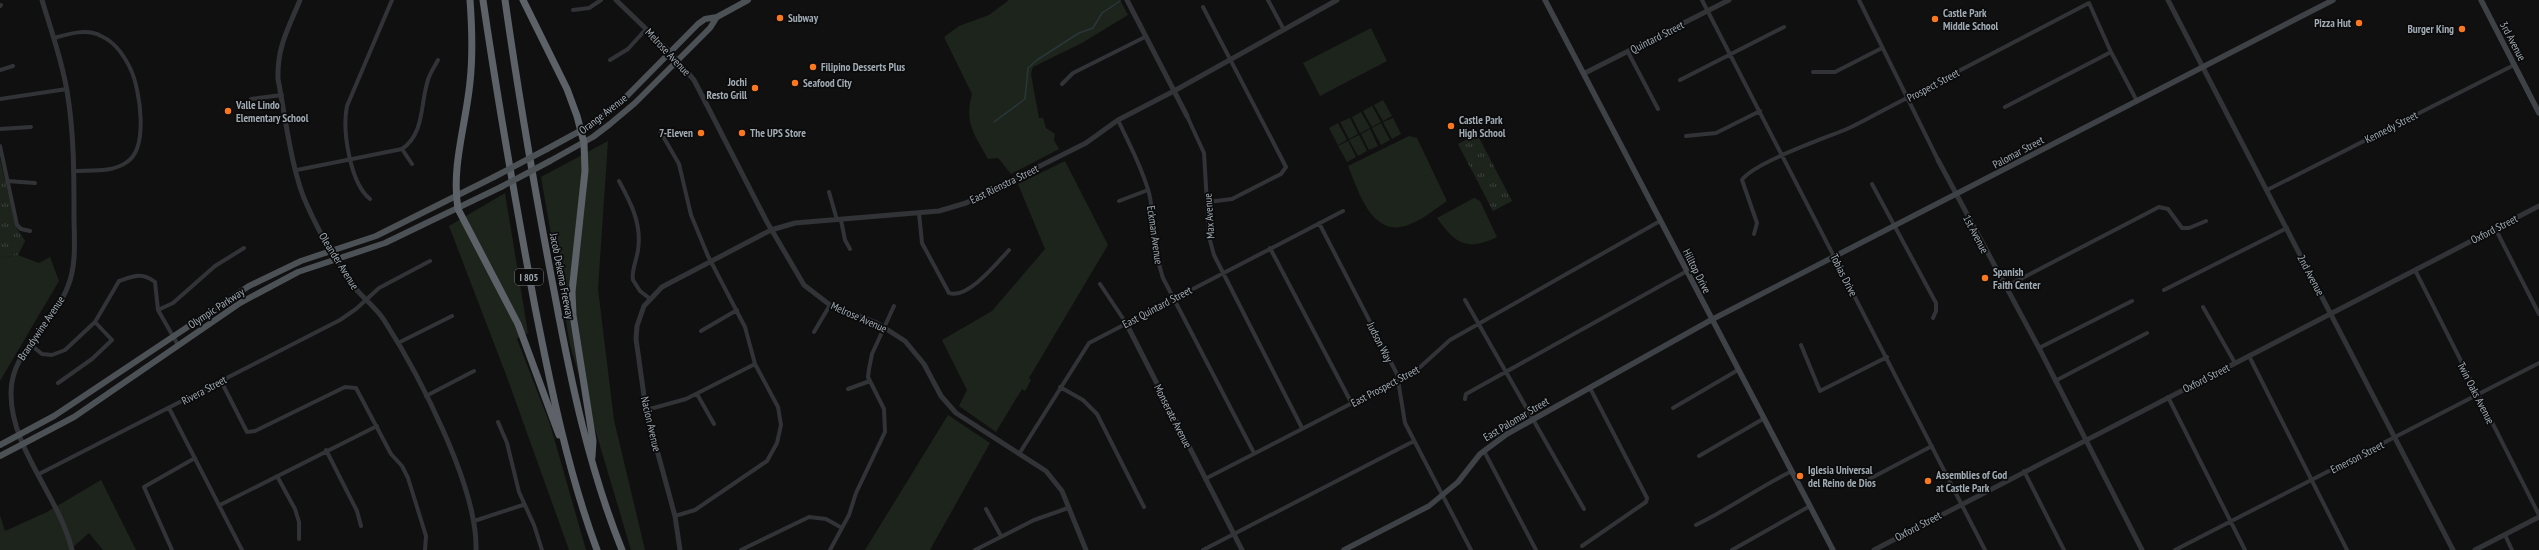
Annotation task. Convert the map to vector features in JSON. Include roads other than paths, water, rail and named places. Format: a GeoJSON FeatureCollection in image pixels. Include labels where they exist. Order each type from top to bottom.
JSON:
{"type":"FeatureCollection","features":[{"type":"Feature","properties":{"kind":"highway"},"geometry":{"type":"LineString","coordinates":[[470,0],[472,58],[458,163],[456,196],[458,209],[518,324],[544,390],[580,498]]}},
{"type":"Feature","properties":{"kind":"highway","name":"I 805"},"geometry":{"type":"LineString","coordinates":[[482,0],[510,180],[542,344],[580,498],[597,550]]}},
{"type":"Feature","properties":{"kind":"highway","name":"Jacob Dekema Freeway"},"geometry":{"type":"LineString","coordinates":[[505,0],[528,161],[570,376],[592,463],[622,550]]}},
{"type":"Feature","properties":{"kind":"highway"},"geometry":{"type":"LineString","coordinates":[[523,0],[567,89],[584,143],[585,170],[572,292],[573,315],[594,441],[592,463]]}},
{"type":"Feature","properties":{"kind":"main road","name":"Orange Avenue"},"geometry":{"type":"LineString","coordinates":[[456,196],[548,149],[581,130],[617,106],[698,24],[705,19],[717,17],[748,0]]}},
{"type":"Feature","properties":{"kind":"main road","name":"Hilltop Drive"},"geometry":{"type":"LineString","coordinates":[[1546,0],[1585,73],[1660,222],[1764,419],[1790,472],[1833,550]]}},
{"type":"Feature","properties":{"kind":"main road","name":"Palomar Street"},"geometry":{"type":"LineString","coordinates":[[1711,320],[1956,196],[2333,0]]}},
{"type":"Feature","properties":{"kind":"main road","name":"3rd Avenue"},"geometry":{"type":"LineString","coordinates":[[2480,0],[2539,113]]}},
{"type":"Feature","properties":{"kind":"main road","name":"Orange Avenue"},"geometry":{"type":"LineString","coordinates":[[458,209],[584,143],[635,103],[710,28],[717,17]]}},
{"type":"Feature","properties":{"kind":"main road","name":"Olympic Parkway"},"geometry":{"type":"LineString","coordinates":[[0,445],[54,416],[249,286],[301,261],[376,236],[456,196]]}},
{"type":"Feature","properties":{"kind":"main road","name":"Olympic Parkway"},"geometry":{"type":"LineString","coordinates":[[0,456],[74,417],[178,345],[262,290],[298,272],[385,243],[458,209]]}},
{"type":"Feature","properties":{"kind":"main road","name":"East Palomar Street"},"geometry":{"type":"LineString","coordinates":[[1344,550],[1429,506],[1443,496],[1458,482],[1484,451],[1533,420],[1711,320]]}},
{"type":"Feature","properties":{"kind":"street","name":"Brandywine Avenue"},"geometry":{"type":"LineString","coordinates":[[42,0],[54,38],[67,89],[71,120],[74,171],[74,254],[72,275],[63,298],[31,345],[19,359],[10,392],[11,410],[19,436],[64,524],[72,550]]}},
{"type":"Feature","properties":{"kind":"street","name":"Oleander Avenue"},"geometry":{"type":"LineString","coordinates":[[300,0],[279,51],[278,79],[304,198],[352,284],[383,318],[426,396],[448,442],[474,521],[476,550]]}},
{"type":"Feature","properties":{"kind":"street"},"geometry":{"type":"LineString","coordinates":[[370,199],[356,183],[344,118],[347,106],[392,0]]}},
{"type":"Feature","properties":{"kind":"street"},"geometry":{"type":"LineString","coordinates":[[573,10],[589,8],[601,0]]}},
{"type":"Feature","properties":{"kind":"street","name":"Melrose Avenue"},"geometry":{"type":"LineString","coordinates":[[616,0],[670,52],[694,80],[772,230],[804,285],[830,305],[885,327],[914,351],[941,396],[956,413],[1051,476],[1062,491],[1086,550]]}},
{"type":"Feature","properties":{"kind":"street","name":"Max Avenue"},"geometry":{"type":"LineString","coordinates":[[1127,0],[1187,116],[1204,153],[1211,247],[1302,428]]}},
{"type":"Feature","properties":{"kind":"street"},"geometry":{"type":"LineString","coordinates":[[1268,0],[1284,30]]}},
{"type":"Feature","properties":{"kind":"street","name":"East Rienstra Street"},"geometry":{"type":"LineString","coordinates":[[649,298],[670,282],[772,230],[795,223],[919,214],[955,207],[980,197],[1086,143],[1118,120],[1174,92],[1337,0]]}},
{"type":"Feature","properties":{"kind":"street","name":"Tobias Drive"},"geometry":{"type":"LineString","coordinates":[[1702,0],[1985,550]]}},
{"type":"Feature","properties":{"kind":"street","name":"Quintard Street"},"geometry":{"type":"LineString","coordinates":[[1585,73],[1729,0]]}},
{"type":"Feature","properties":{"kind":"street","name":"1st Avenue"},"geometry":{"type":"LineString","coordinates":[[1859,0],[1956,196],[2039,348],[2084,440],[2142,550]]}},
{"type":"Feature","properties":{"kind":"street","name":"2nd Avenue"},"geometry":{"type":"LineString","coordinates":[[2168,0],[2204,66],[2453,550]]}},
{"type":"Feature","properties":{"kind":"street","name":"Prospect Street"},"geometry":{"type":"LineString","coordinates":[[1754,234],[1757,223],[1742,180],[1752,172],[1804,145],[1849,128],[2089,3],[2111,52]]}},
{"type":"Feature","properties":{"kind":"street"},"geometry":{"type":"LineString","coordinates":[[1203,7],[1286,168],[1281,174],[1232,199],[1208,202]]}},
{"type":"Feature","properties":{"kind":"street"},"geometry":{"type":"LineString","coordinates":[[1680,80],[1784,27]]}},
{"type":"Feature","properties":{"kind":"street"},"geometry":{"type":"LineString","coordinates":[[610,60],[628,49],[646,29]]}},
{"type":"Feature","properties":{"kind":"street"},"geometry":{"type":"LineString","coordinates":[[54,38],[78,32],[91,33],[107,40],[122,54],[131,69],[139,103],[141,136],[133,157],[118,167],[74,171]]}},
{"type":"Feature","properties":{"kind":"street"},"geometry":{"type":"LineString","coordinates":[[1062,84],[1073,73],[1145,36]]}},
{"type":"Feature","properties":{"kind":"street"},"geometry":{"type":"LineString","coordinates":[[1813,72],[1835,72],[1882,48]]}},
{"type":"Feature","properties":{"kind":"street"},"geometry":{"type":"LineString","coordinates":[[1628,52],[1658,109]]}},
{"type":"Feature","properties":{"kind":"street"},"geometry":{"type":"LineString","coordinates":[[2005,107],[2111,52],[2138,101]]}},
{"type":"Feature","properties":{"kind":"street"},"geometry":{"type":"LineString","coordinates":[[297,170],[402,149],[417,132],[428,78],[438,60]]}},
{"type":"Feature","properties":{"kind":"street","name":"Kennedy Street"},"geometry":{"type":"LineString","coordinates":[[2267,190],[2514,65]]}},
{"type":"Feature","properties":{"kind":"street"},"geometry":{"type":"LineString","coordinates":[[0,70],[13,66]]}},
{"type":"Feature","properties":{"kind":"street"},"geometry":{"type":"LineString","coordinates":[[0,99],[67,89]]}},
{"type":"Feature","properties":{"kind":"street"},"geometry":{"type":"LineString","coordinates":[[251,99],[282,95]]}},
{"type":"Feature","properties":{"kind":"street"},"geometry":{"type":"LineString","coordinates":[[1686,136],[1716,133],[1760,111]]}},
{"type":"Feature","properties":{"kind":"street","name":"Eckman Avenue"},"geometry":{"type":"LineString","coordinates":[[1118,120],[1138,161],[1148,190],[1157,257],[1164,278],[1254,453]]}},
{"type":"Feature","properties":{"kind":"street"},"geometry":{"type":"LineString","coordinates":[[0,129],[31,127]]}},
{"type":"Feature","properties":{"kind":"street"},"geometry":{"type":"LineString","coordinates":[[660,131],[679,164],[691,216],[711,260],[745,327],[755,364],[780,414],[780,434],[773,454],[756,470],[695,510],[675,516]]}},
{"type":"Feature","properties":{"kind":"street"},"geometry":{"type":"LineString","coordinates":[[0,146],[17,225],[21,229],[30,231]]}},
{"type":"Feature","properties":{"kind":"street"},"geometry":{"type":"LineString","coordinates":[[402,149],[412,164]]}},
{"type":"Feature","properties":{"kind":"street"},"geometry":{"type":"LineString","coordinates":[[7,181],[36,183]]}},
{"type":"Feature","properties":{"kind":"street"},"geometry":{"type":"LineString","coordinates":[[619,181],[633,207],[638,226],[638,248],[633,280],[640,291],[649,298]]}},
{"type":"Feature","properties":{"kind":"street"},"geometry":{"type":"LineString","coordinates":[[1872,184],[1894,227],[1912,255],[1936,303],[1936,311],[1933,318]]}},
{"type":"Feature","properties":{"kind":"street"},"geometry":{"type":"LineString","coordinates":[[1119,201],[1148,190]]}},
{"type":"Feature","properties":{"kind":"street"},"geometry":{"type":"LineString","coordinates":[[829,192],[845,240],[850,249]]}},
{"type":"Feature","properties":{"kind":"street","name":"Oxford Street"},"geometry":{"type":"LineString","coordinates":[[1874,550],[2024,471],[2539,206]]}},
{"type":"Feature","properties":{"kind":"street"},"geometry":{"type":"LineString","coordinates":[[2005,287],[2159,208],[2168,209],[2177,224],[2185,229],[2206,221]]}},
{"type":"Feature","properties":{"kind":"street","name":"East Quintard Street"},"geometry":{"type":"LineString","coordinates":[[1019,454],[1089,343],[1343,211]]}},
{"type":"Feature","properties":{"kind":"street"},"geometry":{"type":"LineString","coordinates":[[919,214],[922,242],[949,293],[955,295],[967,290],[1009,250]]}},
{"type":"Feature","properties":{"kind":"street","name":"East Prospect Street"},"geometry":{"type":"LineString","coordinates":[[1205,479],[1302,428],[1399,380],[1426,364],[1450,340],[1478,323],[1660,222]]}},
{"type":"Feature","properties":{"kind":"street","name":"Judson Way"},"geometry":{"type":"LineString","coordinates":[[1319,223],[1399,380],[1402,415],[1471,550]]}},
{"type":"Feature","properties":{"kind":"street"},"geometry":{"type":"LineString","coordinates":[[2164,290],[2287,228]]}},
{"type":"Feature","properties":{"kind":"street"},"geometry":{"type":"LineString","coordinates":[[2495,228],[2539,314]]}},
{"type":"Feature","properties":{"kind":"street"},"geometry":{"type":"LineString","coordinates":[[158,310],[173,303],[214,266],[244,248]]}},
{"type":"Feature","properties":{"kind":"street"},"geometry":{"type":"LineString","coordinates":[[1270,248],[1352,404]]}},
{"type":"Feature","properties":{"kind":"street","name":"Rivera Street"},"geometry":{"type":"LineString","coordinates":[[39,474],[340,320],[379,288],[430,261]]}},
{"type":"Feature","properties":{"kind":"street","name":"Twin Oaks Avenue"},"geometry":{"type":"LineString","coordinates":[[2415,270],[2539,516]]}},
{"type":"Feature","properties":{"kind":"street"},"geometry":{"type":"LineString","coordinates":[[1465,399],[1466,394],[1686,271]]}},
{"type":"Feature","properties":{"kind":"street"},"geometry":{"type":"LineString","coordinates":[[31,345],[42,354],[52,355],[61,352],[95,322],[114,286],[119,281],[139,274],[147,276],[155,282],[158,310],[172,338],[178,345]]}},
{"type":"Feature","properties":{"kind":"street","name":"Monserate Avenue"},"geometry":{"type":"LineString","coordinates":[[1100,284],[1126,323],[1242,550]]}},
{"type":"Feature","properties":{"kind":"street","name":"Nacion Avenue"},"geometry":{"type":"LineString","coordinates":[[649,298],[640,316],[636,340],[646,410],[675,516],[680,550]]}},
{"type":"Feature","properties":{"kind":"street"},"geometry":{"type":"LineString","coordinates":[[1465,300],[1584,509]]}},
{"type":"Feature","properties":{"kind":"street"},"geometry":{"type":"LineString","coordinates":[[2039,348],[2132,301]]}},
{"type":"Feature","properties":{"kind":"street"},"geometry":{"type":"LineString","coordinates":[[814,332],[830,305]]}},
{"type":"Feature","properties":{"kind":"street"},"geometry":{"type":"LineString","coordinates":[[830,550],[849,515],[856,493],[885,432],[884,409],[870,381],[869,373],[872,354],[885,327],[886,320],[894,306]]}},
{"type":"Feature","properties":{"kind":"street"},"geometry":{"type":"LineString","coordinates":[[2203,307],[2235,363]]}},
{"type":"Feature","properties":{"kind":"street"},"geometry":{"type":"LineString","coordinates":[[701,331],[737,310]]}},
{"type":"Feature","properties":{"kind":"street"},"geometry":{"type":"LineString","coordinates":[[398,343],[452,316]]}},
{"type":"Feature","properties":{"kind":"street"},"geometry":{"type":"LineString","coordinates":[[58,383],[92,359],[112,340],[95,322]]}},
{"type":"Feature","properties":{"kind":"street"},"geometry":{"type":"LineString","coordinates":[[2055,381],[2147,333]]}},
{"type":"Feature","properties":{"kind":"street"},"geometry":{"type":"LineString","coordinates":[[1801,345],[1820,391],[1887,357]]}},
{"type":"Feature","properties":{"kind":"street"},"geometry":{"type":"LineString","coordinates":[[2249,356],[2348,550]]}},
{"type":"Feature","properties":{"kind":"street","name":"Emerson Street"},"geometry":{"type":"LineString","coordinates":[[2175,550],[2539,363]]}},
{"type":"Feature","properties":{"kind":"street"},"geometry":{"type":"LineString","coordinates":[[646,410],[673,403],[697,394],[755,364]]}},
{"type":"Feature","properties":{"kind":"street"},"geometry":{"type":"LineString","coordinates":[[1674,408],[1738,370]]}},
{"type":"Feature","properties":{"kind":"street"},"geometry":{"type":"LineString","coordinates":[[426,396],[474,371]]}},
{"type":"Feature","properties":{"kind":"street"},"geometry":{"type":"LineString","coordinates":[[221,381],[247,432],[255,431],[300,411],[345,387],[356,388],[391,454],[402,466],[408,478],[426,536],[426,550]]}},
{"type":"Feature","properties":{"kind":"street"},"geometry":{"type":"LineString","coordinates":[[848,389],[870,381]]}},
{"type":"Feature","properties":{"kind":"street"},"geometry":{"type":"LineString","coordinates":[[1060,387],[1083,400],[1097,414],[1144,507]]}},
{"type":"Feature","properties":{"kind":"street"},"geometry":{"type":"LineString","coordinates":[[1582,546],[1646,502],[1647,498],[1590,388]]}},
{"type":"Feature","properties":{"kind":"street"},"geometry":{"type":"LineString","coordinates":[[697,394],[714,424]]}},
{"type":"Feature","properties":{"kind":"street"},"geometry":{"type":"LineString","coordinates":[[2168,397],[2245,550]]}},
{"type":"Feature","properties":{"kind":"street"},"geometry":{"type":"LineString","coordinates":[[169,408],[242,550]]}},
{"type":"Feature","properties":{"kind":"street"},"geometry":{"type":"LineString","coordinates":[[1699,456],[1764,419]]}},
{"type":"Feature","properties":{"kind":"street"},"geometry":{"type":"LineString","coordinates":[[498,422],[507,443],[523,505],[534,525],[542,550]]}},
{"type":"Feature","properties":{"kind":"street"},"geometry":{"type":"LineString","coordinates":[[220,505],[326,450],[377,426]]}},
{"type":"Feature","properties":{"kind":"street"},"geometry":{"type":"LineString","coordinates":[[1203,550],[1414,441]]}},
{"type":"Feature","properties":{"kind":"street"},"geometry":{"type":"LineString","coordinates":[[1858,485],[1932,446]]}},
{"type":"Feature","properties":{"kind":"street"},"geometry":{"type":"LineString","coordinates":[[326,450],[357,511],[361,526]]}},
{"type":"Feature","properties":{"kind":"street"},"geometry":{"type":"LineString","coordinates":[[1484,451],[1536,550]]}},
{"type":"Feature","properties":{"kind":"street"},"geometry":{"type":"LineString","coordinates":[[172,550],[144,487],[195,458]]}},
{"type":"Feature","properties":{"kind":"street"},"geometry":{"type":"LineString","coordinates":[[2024,471],[2064,550]]}},
{"type":"Feature","properties":{"kind":"street"},"geometry":{"type":"LineString","coordinates":[[1696,526],[1731,508],[1762,486],[1790,472]]}},
{"type":"Feature","properties":{"kind":"street"},"geometry":{"type":"LineString","coordinates":[[277,476],[295,510],[299,522],[299,539]]}},
{"type":"Feature","properties":{"kind":"street"},"geometry":{"type":"LineString","coordinates":[[474,521],[523,505]]}},
{"type":"Feature","properties":{"kind":"street"},"geometry":{"type":"LineString","coordinates":[[1732,550],[1810,506]]}},
{"type":"Feature","properties":{"kind":"street"},"geometry":{"type":"LineString","coordinates":[[975,550],[1034,520],[1068,508]]}},
{"type":"Feature","properties":{"kind":"street"},"geometry":{"type":"LineString","coordinates":[[986,509],[1001,536]]}},
{"type":"Feature","properties":{"kind":"street"},"geometry":{"type":"LineString","coordinates":[[2476,550],[2539,516]]}},
{"type":"Feature","properties":{"kind":"street"},"geometry":{"type":"LineString","coordinates":[[741,550],[809,517],[826,519],[842,528]]}},
{"type":"Feature","properties":{"kind":"street"},"geometry":{"type":"LineString","coordinates":[[2505,535],[2512,550]]}},
{"type":"Feature","properties":{"kind":"waterway"},"geometry":{"type":"LineString","coordinates":[[994,122],[1025,99],[1028,68],[1037,60],[1079,33],[1093,28],[1102,13],[1120,1]]}},
{"type":"Feature","properties":{"kind":"place","name":"Subway"},"geometry":{"type":"Point","coordinates":[780,18]}},
{"type":"Feature","properties":{"kind":"place","name":"Castle Park Middle School"},"geometry":{"type":"Point","coordinates":[1935,19]}},
{"type":"Feature","properties":{"kind":"place","name":"Pizza Hut"},"geometry":{"type":"Point","coordinates":[2359,23]}},
{"type":"Feature","properties":{"kind":"place","name":"Burger King"},"geometry":{"type":"Point","coordinates":[2462,29]}},
{"type":"Feature","properties":{"kind":"place","name":"Filipino Desserts Plus"},"geometry":{"type":"Point","coordinates":[813,67]}},
{"type":"Feature","properties":{"kind":"place","name":"Seafood City"},"geometry":{"type":"Point","coordinates":[795,83]}},
{"type":"Feature","properties":{"kind":"place","name":"Jochi Resto Grill"},"geometry":{"type":"Point","coordinates":[755,88]}},
{"type":"Feature","properties":{"kind":"place","name":"Valle Lindo Elementary School"},"geometry":{"type":"Point","coordinates":[228,111]}},
{"type":"Feature","properties":{"kind":"place","name":"Castle Park High School"},"geometry":{"type":"Point","coordinates":[1451,126]}},
{"type":"Feature","properties":{"kind":"place","name":"7-Eleven"},"geometry":{"type":"Point","coordinates":[701,133]}},
{"type":"Feature","properties":{"kind":"place","name":"The UPS Store"},"geometry":{"type":"Point","coordinates":[742,133]}},
{"type":"Feature","properties":{"kind":"place","name":"Spanish Faith Center"},"geometry":{"type":"Point","coordinates":[1985,278]}},
{"type":"Feature","properties":{"kind":"place","name":"Iglesia Universal del Reino de Dios"},"geometry":{"type":"Point","coordinates":[1800,476]}},
{"type":"Feature","properties":{"kind":"place","name":"Assemblies of God at Castle Park"},"geometry":{"type":"Point","coordinates":[1928,481]}}]}
